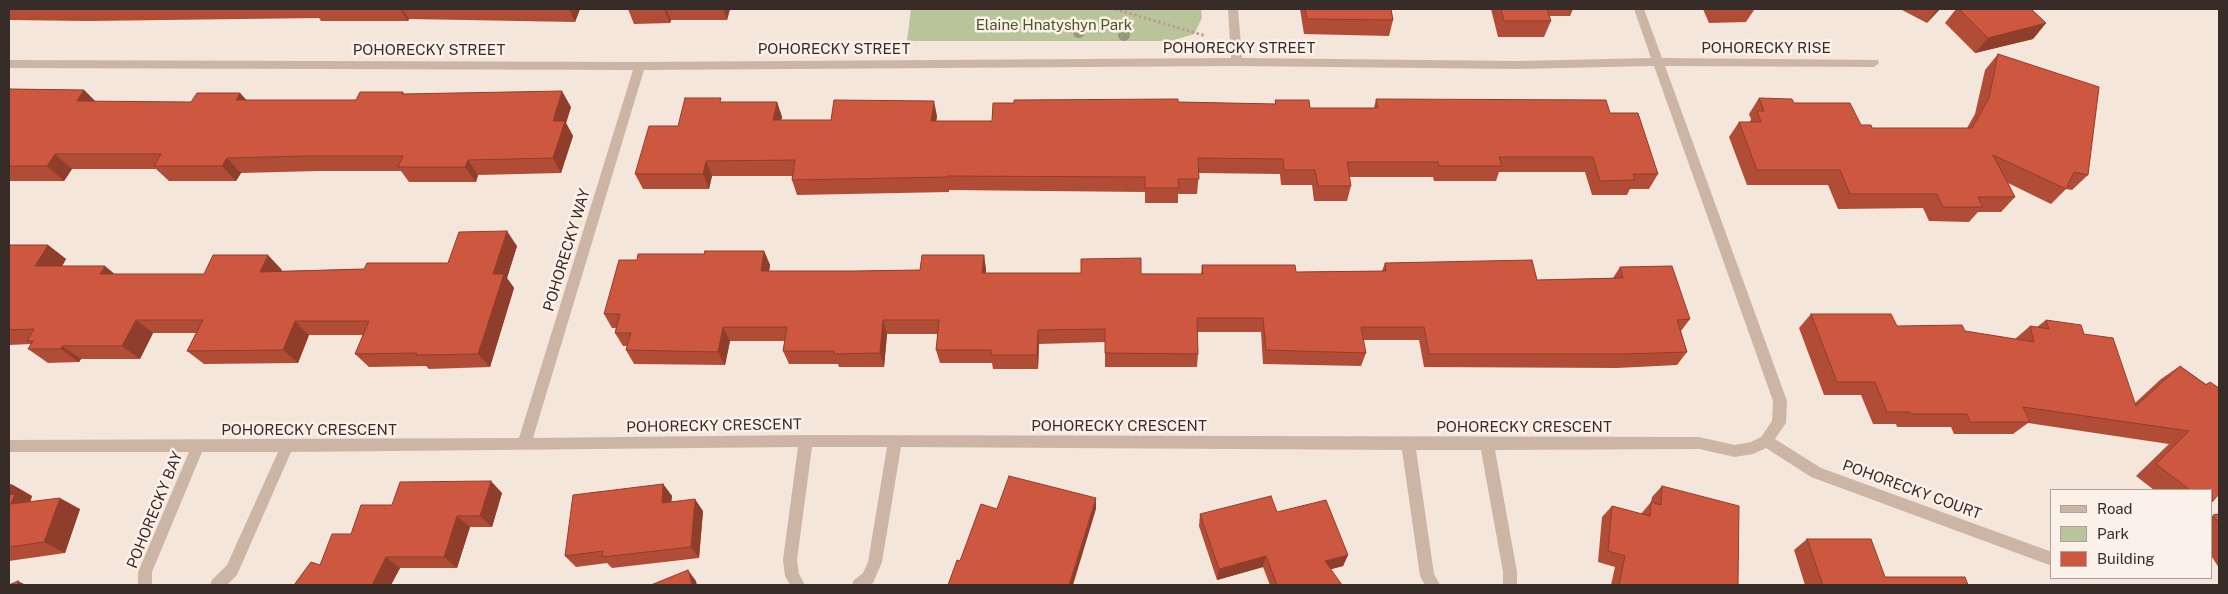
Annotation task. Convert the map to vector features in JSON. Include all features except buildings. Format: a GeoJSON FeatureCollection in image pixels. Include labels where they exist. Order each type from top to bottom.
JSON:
{"type":"FeatureCollection","features":[{"type":"Feature","properties":{"kind":"street"},"geometry":{"type":"LineString","coordinates":[[1233,9],[1237,62]]}},
{"type":"Feature","properties":{"kind":"street"},"geometry":{"type":"LineString","coordinates":[[1640,9],[1780,401],[1779,423],[1766,440]]}},
{"type":"Feature","properties":{"kind":"street","name":"POHORECKY STREET"},"geometry":{"type":"LineString","coordinates":[[9,64],[640,66],[1237,62],[1507,65],[1658,62]]}},
{"type":"Feature","properties":{"kind":"street","name":"POHORECKY RISE"},"geometry":{"type":"LineString","coordinates":[[1658,62],[1874,63]]}},
{"type":"Feature","properties":{"kind":"street","name":"POHORECKY WAY"},"geometry":{"type":"LineString","coordinates":[[524,444],[640,66]]}},
{"type":"Feature","properties":{"kind":"street","name":"POHORECKY CRESCENT"},"geometry":{"type":"LineString","coordinates":[[9,446],[287,446],[806,441],[1408,444],[1699,443],[1735,451],[1753,448],[1766,440]]}},
{"type":"Feature","properties":{"kind":"street","name":"POHORECKY COURT"},"geometry":{"type":"LineString","coordinates":[[1766,440],[1816,473],[2050,558]]}},
{"type":"Feature","properties":{"kind":"street"},"geometry":{"type":"LineString","coordinates":[[798,585],[792,576],[790,560],[806,441]]}},
{"type":"Feature","properties":{"kind":"street"},"geometry":{"type":"LineString","coordinates":[[859,585],[868,578],[875,562],[895,442]]}},
{"type":"Feature","properties":{"kind":"street"},"geometry":{"type":"LineString","coordinates":[[1408,444],[1428,576],[1433,585]]}},
{"type":"Feature","properties":{"kind":"street"},"geometry":{"type":"LineString","coordinates":[[1487,444],[1510,572],[1510,585]]}},
{"type":"Feature","properties":{"kind":"street","name":"POHORECKY BAY"},"geometry":{"type":"LineString","coordinates":[[145,585],[145,572],[198,446]]}},
{"type":"Feature","properties":{"kind":"street"},"geometry":{"type":"LineString","coordinates":[[217,585],[232,570],[287,446]]}},
{"type":"Feature","properties":{"kind":"path"},"geometry":{"type":"LineString","coordinates":[[1115,9],[1202,36],[1234,38]]}},
{"type":"Feature","properties":{"kind":"green space","name":"Elaine Hnatyshyn Park"},"geometry":{"type":"Polygon","coordinates":[[[911,9],[1201,9],[1202,18],[1194,34],[1171,41],[907,41],[911,9]]]}}]}
